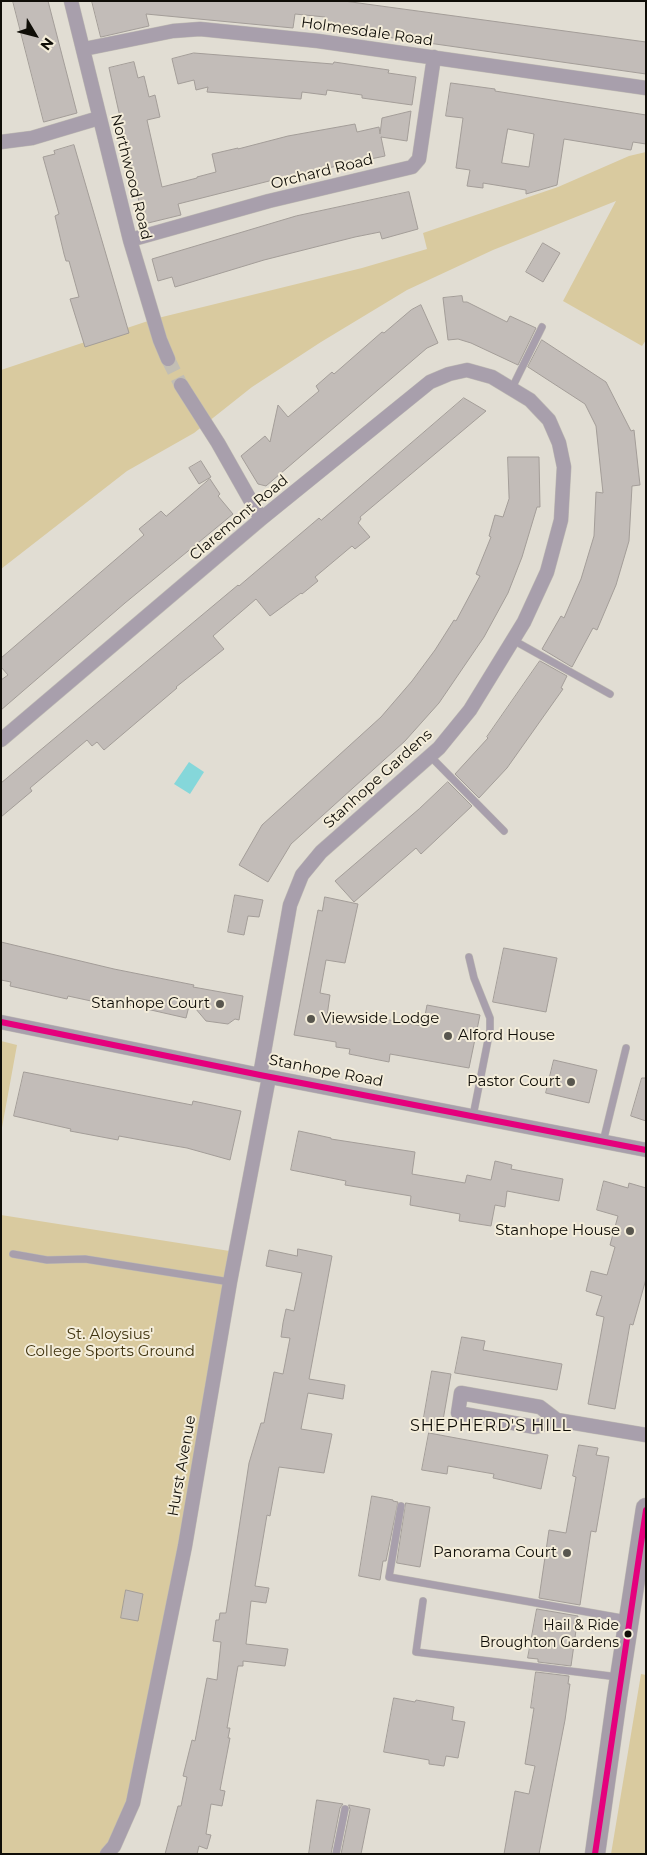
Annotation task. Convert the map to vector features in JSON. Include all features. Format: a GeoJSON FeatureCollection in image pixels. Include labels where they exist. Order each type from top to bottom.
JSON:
{"type":"FeatureCollection","features":[{"type":"Feature","properties":{"kind":"street","name":"Northwood Road"},"geometry":{"type":"LineString","coordinates":[[71,1],[130,240],[160,340],[168,359]]}},
{"type":"Feature","properties":{"kind":"street","name":"Holmesdale Road"},"geometry":{"type":"LineString","coordinates":[[84,48],[173,31],[200,29],[318,40],[646,88]]}},
{"type":"Feature","properties":{"kind":"street","name":"Orchard Road"},"geometry":{"type":"LineString","coordinates":[[130,240],[270,201],[412,167],[419,160],[434,57]]}},
{"type":"Feature","properties":{"kind":"street"},"geometry":{"type":"LineString","coordinates":[[1,142],[32,138],[99,118]]}},
{"type":"Feature","properties":{"kind":"street","name":"Claremont Road"},"geometry":{"type":"LineString","coordinates":[[1,740],[262,519],[430,382],[448,374],[467,370],[492,377],[513,389]]}},
{"type":"Feature","properties":{"kind":"street"},"geometry":{"type":"LineString","coordinates":[[181,385],[218,443],[262,519]]}},
{"type":"Feature","properties":{"kind":"street","name":"Stanhope Gardens"},"geometry":{"type":"LineString","coordinates":[[265,1076],[290,906],[302,876],[321,852],[430,756],[470,710],[524,622],[547,572],[561,520],[564,467],[559,443],[548,420],[530,400],[513,389]]}},
{"type":"Feature","properties":{"kind":"street","name":"Stanhope Road"},"geometry":{"type":"LineString","coordinates":[[1,1022],[265,1076],[646,1150]]}},
{"type":"Feature","properties":{"kind":"street","name":"Hurst Avenue"},"geometry":{"type":"LineString","coordinates":[[107,1854],[114,1846],[133,1803],[185,1546],[265,1076]]}},
{"type":"Feature","properties":{"kind":"street"},"geometry":{"type":"LineString","coordinates":[[556,1420],[540,1407],[462,1393],[458,1413],[535,1427],[556,1420],[646,1435]]}},
{"type":"Feature","properties":{"kind":"street"},"geometry":{"type":"LineString","coordinates":[[595,1854],[646,1508]]}},
{"type":"Feature","properties":{"kind":"lane"},"geometry":{"type":"LineString","coordinates":[[513,389],[542,326]]}},
{"type":"Feature","properties":{"kind":"lane"},"geometry":{"type":"LineString","coordinates":[[512,640],[610,694]]}},
{"type":"Feature","properties":{"kind":"lane"},"geometry":{"type":"LineString","coordinates":[[430,756],[504,831]]}},
{"type":"Feature","properties":{"kind":"lane"},"geometry":{"type":"LineString","coordinates":[[470,957],[474,978],[490,1018],[490,1030],[473,1116]]}},
{"type":"Feature","properties":{"kind":"lane"},"geometry":{"type":"LineString","coordinates":[[603,1142],[626,1048]]}},
{"type":"Feature","properties":{"kind":"lane"},"geometry":{"type":"LineString","coordinates":[[13,1254],[47,1260],[85,1259],[230,1282]]}},
{"type":"Feature","properties":{"kind":"lane"},"geometry":{"type":"LineString","coordinates":[[401,1506],[389,1577],[629,1619]]}},
{"type":"Feature","properties":{"kind":"lane"},"geometry":{"type":"LineString","coordinates":[[423,1601],[416,1652],[620,1677]]}},
{"type":"Feature","properties":{"kind":"lane"},"geometry":{"type":"LineString","coordinates":[[336,1854],[345,1809]]}},
{"type":"Feature","properties":{"kind":"green space"},"geometry":{"type":"Polygon","coordinates":[[[646,152],[646,340],[642,346],[563,301],[616,201],[493,250],[407,290],[321,342],[252,387],[194,433],[127,471],[1,569],[1,370],[154,319],[362,268],[427,249],[423,233],[558,187],[629,156],[646,152]]]}},
{"type":"Feature","properties":{"kind":"green space"},"geometry":{"type":"Polygon","coordinates":[[[1,1041],[17,1045],[1,1133],[1,1041]]]}},
{"type":"Feature","properties":{"kind":"green space","name":"St. Aloysius' College Sports Ground"},"geometry":{"type":"Polygon","coordinates":[[[1,1215],[236,1252],[133,1803],[107,1854],[1,1854],[1,1215]]]}},
{"type":"Feature","properties":{"kind":"green space"},"geometry":{"type":"Polygon","coordinates":[[[641,1674],[646,1675],[646,1854],[611,1854],[641,1674]]]}},
{"type":"Feature","properties":{"kind":"water"},"geometry":{"type":"Polygon","coordinates":[[[189,762],[204,772],[190,794],[174,784],[189,762]]]}},
{"type":"Feature","properties":{"kind":"building"},"geometry":{"type":"Polygon","coordinates":[[[13,1],[48,1],[77,113],[44,122],[13,1]]]}},
{"type":"Feature","properties":{"kind":"building"},"geometry":{"type":"Polygon","coordinates":[[[92,1],[344,1],[646,42],[646,74],[323,28],[325,17],[295,14],[293,28],[146,14],[149,26],[101,37],[92,1]]]}},
{"type":"Feature","properties":{"kind":"building"},"geometry":{"type":"Polygon","coordinates":[[[194,53],[333,64],[334,62],[389,70],[388,73],[416,77],[412,105],[362,98],[362,95],[327,90],[326,95],[302,92],[301,99],[207,92],[208,87],[196,90],[194,80],[178,84],[172,59],[194,53]]]}},
{"type":"Feature","properties":{"kind":"building"},"geometry":{"type":"Polygon","coordinates":[[[134,62],[138,78],[144,76],[149,97],[155,95],[160,117],[147,120],[162,187],[216,172],[212,154],[288,136],[355,124],[357,132],[379,127],[380,134],[382,118],[411,111],[407,141],[381,137],[385,156],[285,177],[178,204],[181,215],[144,224],[109,68],[134,62]]]}},
{"type":"Feature","properties":{"kind":"building"},"geometry":{"type":"Polygon","coordinates":[[[451,83],[495,89],[495,91],[646,115],[646,144],[633,142],[631,150],[564,139],[557,185],[526,194],[526,190],[483,183],[483,188],[467,186],[470,170],[456,168],[463,118],[446,116],[451,83]],[[508,129],[502,163],[529,167],[534,134],[508,129]]]}},
{"type":"Feature","properties":{"kind":"building"},"geometry":{"type":"Polygon","coordinates":[[[74,145],[129,333],[85,347],[70,299],[79,297],[69,261],[66,261],[64,254],[55,216],[59,214],[43,157],[55,154],[54,151],[74,145]]]}},
{"type":"Feature","properties":{"kind":"building"},"geometry":{"type":"Polygon","coordinates":[[[409,192],[418,229],[382,239],[380,232],[355,237],[264,260],[175,287],[172,277],[158,281],[152,259],[296,216],[409,192]]]}},
{"type":"Feature","properties":{"kind":"building"},"geometry":{"type":"Polygon","coordinates":[[[543,243],[560,253],[543,282],[526,272],[543,243]]]}},
{"type":"Feature","properties":{"kind":"building"},"geometry":{"type":"Polygon","coordinates":[[[462,296],[463,302],[467,302],[507,322],[510,316],[536,328],[518,365],[471,343],[458,339],[448,340],[443,298],[462,296]]]}},
{"type":"Feature","properties":{"kind":"building"},"geometry":{"type":"Polygon","coordinates":[[[421,305],[438,343],[427,348],[266,486],[258,484],[241,456],[265,436],[270,442],[278,405],[288,417],[319,391],[316,386],[332,372],[334,374],[382,332],[384,333],[411,310],[421,305]]]}},
{"type":"Feature","properties":{"kind":"building"},"geometry":{"type":"Polygon","coordinates":[[[542,340],[606,382],[631,431],[634,430],[640,485],[632,486],[629,541],[616,585],[597,630],[593,628],[572,667],[542,649],[561,616],[564,618],[581,579],[594,536],[596,492],[603,493],[596,426],[585,404],[528,367],[542,340]]]}},
{"type":"Feature","properties":{"kind":"building"},"geometry":{"type":"Polygon","coordinates":[[[464,398],[486,411],[360,517],[361,519],[358,523],[370,537],[355,549],[352,546],[315,577],[318,581],[270,616],[256,599],[213,636],[224,649],[176,687],[104,750],[97,742],[92,746],[87,740],[30,788],[32,791],[1,817],[1,783],[319,518],[321,520],[464,398]]]}},
{"type":"Feature","properties":{"kind":"building"},"geometry":{"type":"Polygon","coordinates":[[[508,457],[539,457],[540,507],[537,507],[522,557],[508,593],[484,637],[439,703],[405,741],[291,844],[268,882],[239,865],[262,825],[381,717],[412,681],[454,620],[456,621],[480,576],[476,574],[491,537],[489,536],[495,515],[503,517],[509,499],[508,457]]]}},
{"type":"Feature","properties":{"kind":"building"},"geometry":{"type":"Polygon","coordinates":[[[201,461],[211,477],[199,484],[189,468],[201,461]]]}},
{"type":"Feature","properties":{"kind":"building"},"geometry":{"type":"Polygon","coordinates":[[[210,479],[220,494],[218,496],[233,514],[125,603],[1,710],[1,680],[8,675],[1,667],[1,658],[144,535],[139,529],[161,511],[166,516],[210,479]]]}},
{"type":"Feature","properties":{"kind":"building"},"geometry":{"type":"Polygon","coordinates":[[[540,661],[567,676],[561,688],[563,689],[507,768],[479,798],[455,774],[488,738],[540,661]]]}},
{"type":"Feature","properties":{"kind":"building"},"geometry":{"type":"Polygon","coordinates":[[[448,782],[472,806],[421,854],[416,848],[354,902],[335,881],[448,782]]]}},
{"type":"Feature","properties":{"kind":"building"},"geometry":{"type":"Polygon","coordinates":[[[235,895],[263,900],[259,917],[248,916],[244,935],[228,932],[235,895]]]}},
{"type":"Feature","properties":{"kind":"building"},"geometry":{"type":"Polygon","coordinates":[[[325,897],[358,904],[345,963],[326,960],[320,993],[330,995],[327,1016],[355,1021],[356,1014],[423,1026],[427,1005],[480,1015],[469,1068],[390,1054],[389,1062],[349,1054],[350,1049],[336,1047],[336,1042],[294,1035],[318,910],[322,911],[325,897]]]}},
{"type":"Feature","properties":{"kind":"building"},"geometry":{"type":"Polygon","coordinates":[[[1,942],[114,969],[194,985],[193,987],[243,996],[239,1020],[235,1019],[228,1024],[206,1021],[190,1002],[186,1018],[129,1005],[128,1009],[68,996],[67,999],[10,986],[11,982],[1,980],[1,942]]]}},
{"type":"Feature","properties":{"kind":"building","name":"Alford House"},"geometry":{"type":"Polygon","coordinates":[[[504,948],[557,958],[546,1012],[493,1002],[504,948]]]}},
{"type":"Feature","properties":{"kind":"building","name":"Pastor Court"},"geometry":{"type":"Polygon","coordinates":[[[554,1060],[597,1070],[589,1103],[546,1093],[554,1060]]]}},
{"type":"Feature","properties":{"kind":"building"},"geometry":{"type":"Polygon","coordinates":[[[24,1072],[192,1105],[193,1101],[241,1111],[230,1160],[187,1148],[119,1136],[118,1140],[70,1131],[71,1129],[14,1116],[24,1072]]]}},
{"type":"Feature","properties":{"kind":"building"},"geometry":{"type":"Polygon","coordinates":[[[642,1078],[646,1078],[646,1121],[631,1116],[642,1078]]]}},
{"type":"Feature","properties":{"kind":"building"},"geometry":{"type":"Polygon","coordinates":[[[299,1131],[331,1139],[415,1152],[412,1174],[465,1183],[467,1175],[491,1180],[495,1161],[512,1165],[511,1169],[563,1179],[559,1201],[507,1191],[505,1207],[495,1205],[491,1226],[459,1221],[460,1214],[410,1205],[411,1196],[345,1185],[346,1181],[291,1170],[299,1131]]]}},
{"type":"Feature","properties":{"kind":"building"},"geometry":{"type":"Polygon","coordinates":[[[604,1181],[628,1188],[629,1183],[646,1188],[646,1279],[633,1325],[630,1324],[615,1409],[588,1404],[604,1317],[596,1315],[602,1296],[586,1291],[591,1271],[607,1275],[615,1247],[610,1245],[618,1216],[597,1210],[604,1181]]]}},
{"type":"Feature","properties":{"kind":"building"},"geometry":{"type":"Polygon","coordinates":[[[298,1249],[332,1256],[309,1379],[345,1385],[343,1399],[308,1393],[301,1429],[332,1434],[324,1473],[279,1467],[270,1516],[267,1515],[255,1586],[269,1588],[266,1603],[251,1601],[246,1644],[288,1649],[285,1666],[243,1661],[243,1666],[238,1666],[227,1728],[230,1728],[228,1738],[230,1738],[220,1790],[225,1791],[222,1806],[211,1804],[206,1834],[211,1835],[207,1849],[199,1846],[197,1854],[165,1854],[178,1806],[181,1806],[187,1777],[183,1776],[192,1740],[195,1741],[207,1678],[217,1680],[221,1642],[213,1641],[216,1620],[219,1620],[220,1613],[226,1613],[249,1463],[261,1423],[264,1423],[274,1372],[283,1374],[290,1338],[281,1337],[283,1323],[286,1309],[294,1311],[302,1273],[266,1266],[269,1250],[297,1256],[298,1249]]]}},
{"type":"Feature","properties":{"kind":"building"},"geometry":{"type":"Polygon","coordinates":[[[462,1337],[485,1341],[483,1350],[562,1364],[557,1390],[455,1373],[462,1337]]]}},
{"type":"Feature","properties":{"kind":"building"},"geometry":{"type":"Polygon","coordinates":[[[432,1371],[451,1374],[442,1426],[423,1423],[432,1371]]]}},
{"type":"Feature","properties":{"kind":"building"},"geometry":{"type":"Polygon","coordinates":[[[429,1433],[548,1455],[541,1489],[493,1478],[494,1474],[448,1466],[447,1474],[422,1470],[429,1433]]]}},
{"type":"Feature","properties":{"kind":"building"},"geometry":{"type":"Polygon","coordinates":[[[579,1445],[598,1448],[596,1455],[609,1457],[596,1532],[591,1531],[580,1605],[539,1598],[549,1530],[566,1533],[576,1477],[573,1476],[579,1445]]]}},
{"type":"Feature","properties":{"kind":"building"},"geometry":{"type":"Polygon","coordinates":[[[372,1496],[398,1502],[386,1561],[383,1561],[380,1580],[359,1576],[372,1496]]]}},
{"type":"Feature","properties":{"kind":"building"},"geometry":{"type":"Polygon","coordinates":[[[406,1503],[430,1507],[420,1567],[397,1563],[406,1503]]]}},
{"type":"Feature","properties":{"kind":"building"},"geometry":{"type":"Polygon","coordinates":[[[126,1590],[143,1594],[138,1621],[121,1618],[126,1590]]]}},
{"type":"Feature","properties":{"kind":"building"},"geometry":{"type":"Polygon","coordinates":[[[537,1609],[578,1616],[571,1666],[538,1662],[538,1659],[528,1658],[537,1609]]]}},
{"type":"Feature","properties":{"kind":"building"},"geometry":{"type":"Polygon","coordinates":[[[536,1672],[569,1676],[568,1684],[570,1684],[565,1720],[539,1854],[504,1854],[515,1791],[529,1794],[535,1766],[525,1764],[534,1708],[531,1708],[536,1672]]]}},
{"type":"Feature","properties":{"kind":"building"},"geometry":{"type":"Polygon","coordinates":[[[394,1698],[454,1707],[452,1720],[465,1722],[458,1758],[446,1756],[444,1766],[429,1764],[429,1760],[384,1752],[394,1698]]]}},
{"type":"Feature","properties":{"kind":"building"},"geometry":{"type":"Polygon","coordinates":[[[317,1800],[343,1804],[340,1808],[331,1854],[309,1854],[317,1800]]]}},
{"type":"Feature","properties":{"kind":"building"},"geometry":{"type":"Polygon","coordinates":[[[349,1805],[370,1809],[361,1854],[341,1854],[350,1810],[349,1805]]]}},
{"type":"Feature","properties":{"kind":"tunnel"},"geometry":{"type":"LineString","coordinates":[[168,359],[181,385]]}},
{"type":"Feature","properties":{"kind":"transit line"},"geometry":{"type":"LineString","coordinates":[[1,1022],[260,1075],[646,1150]]}},
{"type":"Feature","properties":{"kind":"transit line"},"geometry":{"type":"LineString","coordinates":[[595,1854],[646,1510]]}},
{"type":"Feature","properties":{"kind":"place","name":"Stanhope Court"},"geometry":{"type":"Point","coordinates":[220,1004]}},
{"type":"Feature","properties":{"kind":"place","name":"Viewside Lodge"},"geometry":{"type":"Point","coordinates":[311,1019]}},
{"type":"Feature","properties":{"kind":"place","name":"Alford House"},"geometry":{"type":"Point","coordinates":[448,1036]}},
{"type":"Feature","properties":{"kind":"place","name":"Pastor Court"},"geometry":{"type":"Point","coordinates":[571,1082]}},
{"type":"Feature","properties":{"kind":"place","name":"Stanhope House"},"geometry":{"type":"Point","coordinates":[630,1231]}},
{"type":"Feature","properties":{"kind":"place","name":"Panorama Court"},"geometry":{"type":"Point","coordinates":[567,1553]}},
{"type":"Feature","properties":{"kind":"place","name":"Hail & Ride Broughton Gardens"},"geometry":{"type":"Point","coordinates":[628,1634]}},
{"type":"Feature","properties":{"kind":"district","name":"SHEPHERD'S HILL"},"geometry":{"type":"Point","coordinates":[491,1426]}}]}
